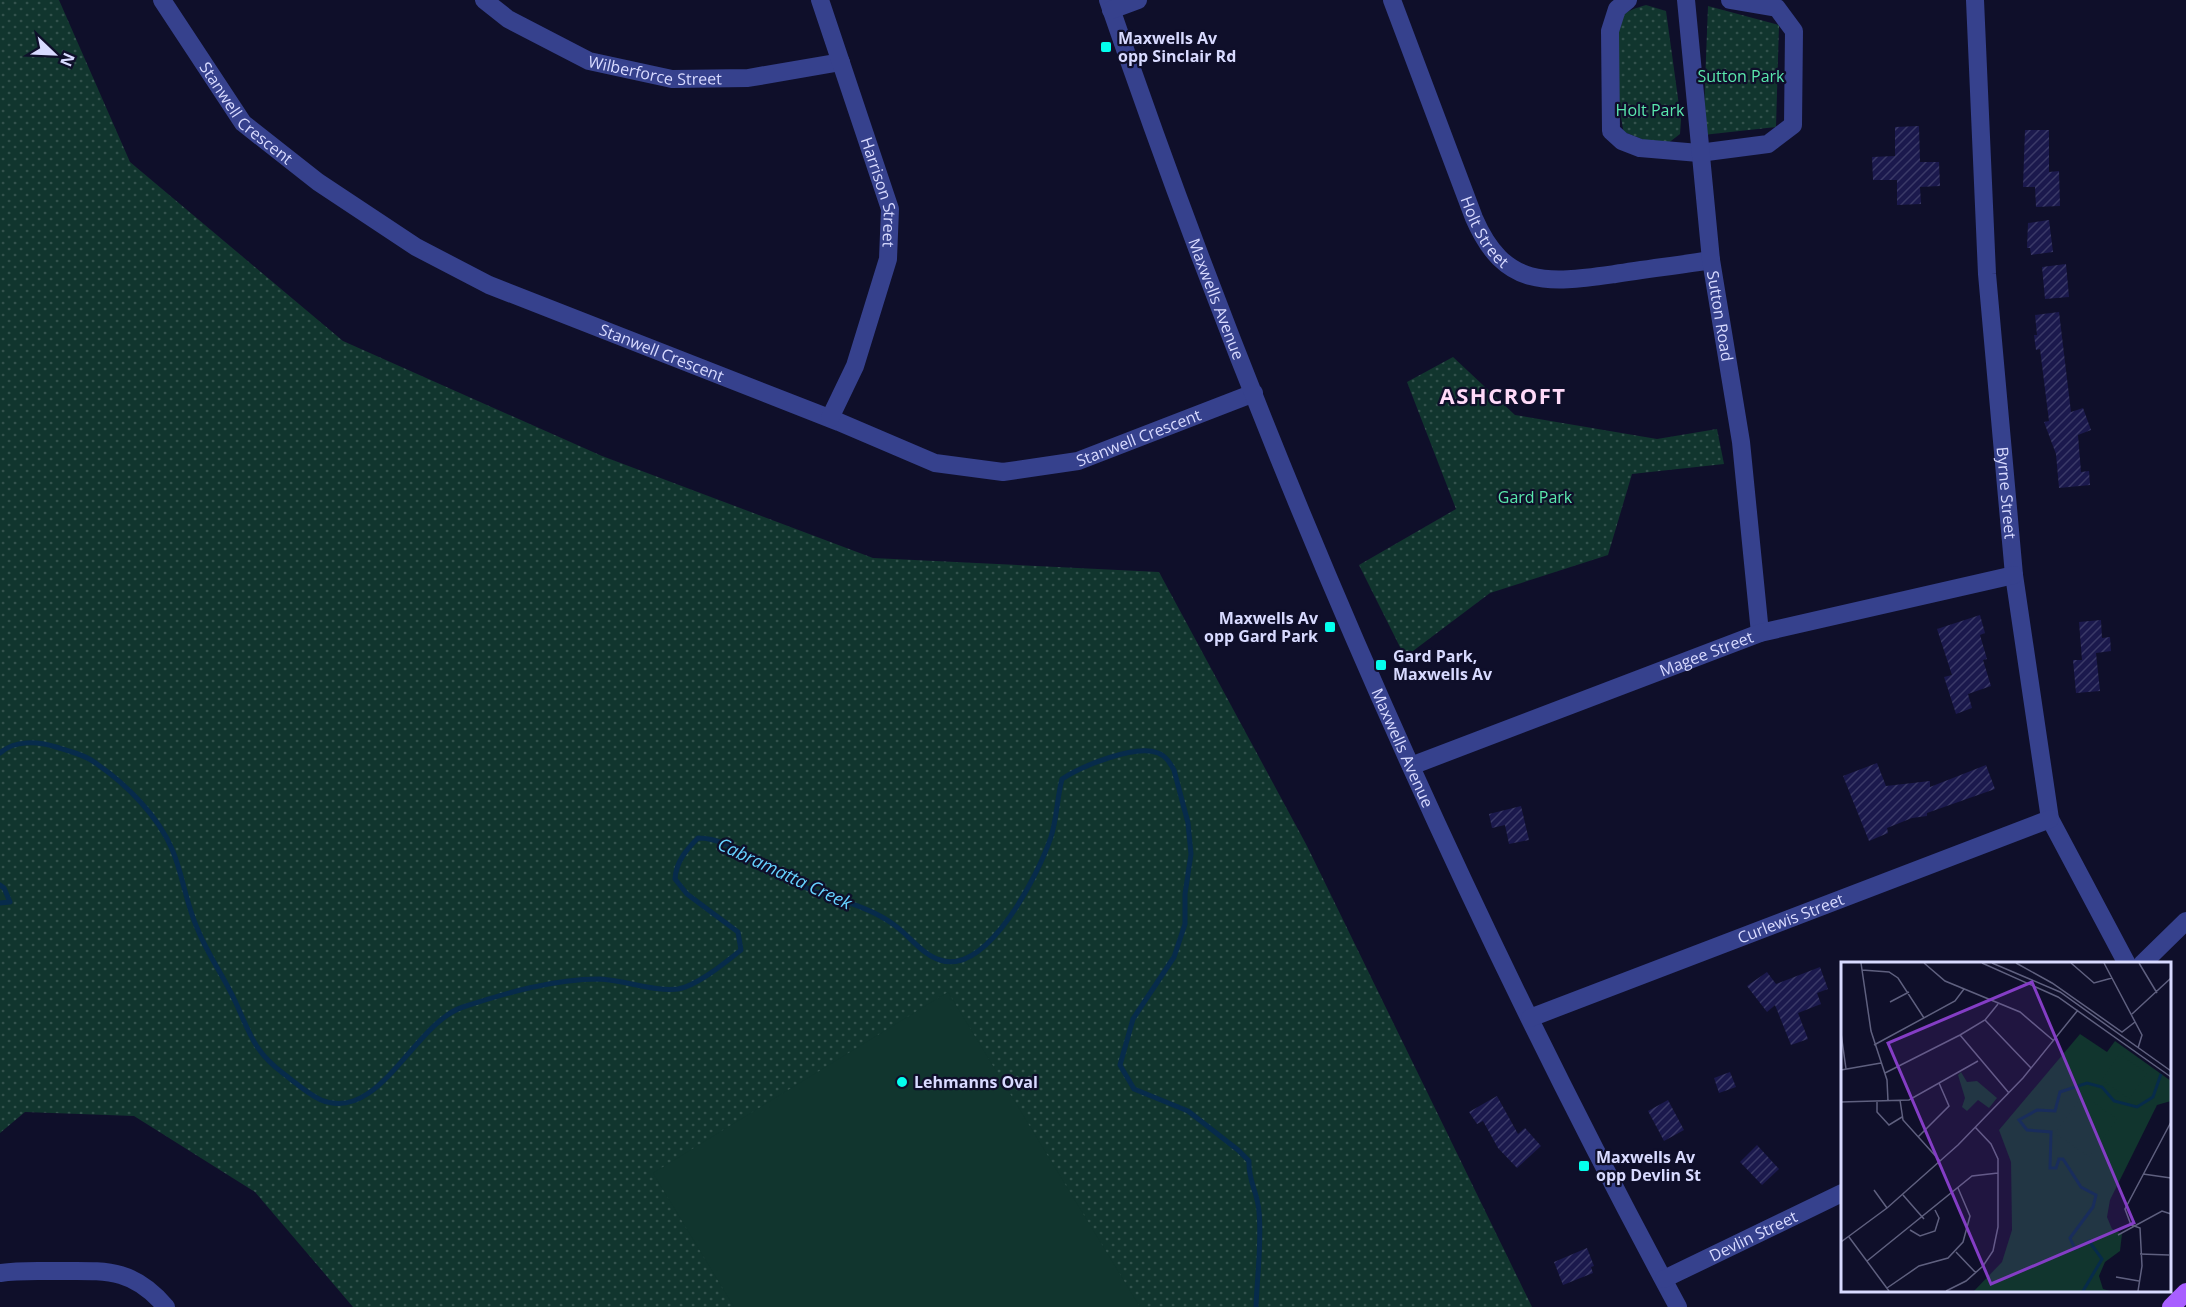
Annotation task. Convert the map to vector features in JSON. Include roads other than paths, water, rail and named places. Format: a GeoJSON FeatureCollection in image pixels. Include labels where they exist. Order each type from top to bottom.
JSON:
{"type":"FeatureCollection","features":[{"type":"Feature","properties":{"kind":"main road"},"geometry":{"type":"LineString","coordinates":[[2171,1307],[2186,1292]]}},
{"type":"Feature","properties":{"kind":"street","name":"Stanwell Crescent"},"geometry":{"type":"LineString","coordinates":[[162,0],[243,123],[318,182],[416,247],[489,285],[830,418],[935,463],[1002,472],[1078,461],[1254,393]]}},
{"type":"Feature","properties":{"kind":"street","name":"Wilberforce Street"},"geometry":{"type":"LineString","coordinates":[[484,0],[507,19],[589,61],[672,79],[748,78],[841,62]]}},
{"type":"Feature","properties":{"kind":"street","name":"Harrison Street"},"geometry":{"type":"LineString","coordinates":[[820,0],[890,210],[888,259],[855,366],[830,418]]}},
{"type":"Feature","properties":{"kind":"street"},"geometry":{"type":"LineString","coordinates":[[1109,5],[1138,0]]}},
{"type":"Feature","properties":{"kind":"street","name":"Holt Street"},"geometry":{"type":"LineString","coordinates":[[1392,0],[1481,235],[1505,264],[1524,274],[1561,282],[1711,260]]}},
{"type":"Feature","properties":{"kind":"street"},"geometry":{"type":"LineString","coordinates":[[1628,0],[1617,9],[1610,31],[1611,131],[1622,141],[1640,148],[1699,153],[1768,144],[1794,125],[1794,31],[1777,8],[1730,0]]}},
{"type":"Feature","properties":{"kind":"street","name":"Sutton Road"},"geometry":{"type":"LineString","coordinates":[[1686,0],[1711,260],[1741,442],[1760,633]]}},
{"type":"Feature","properties":{"kind":"street","name":"Byrne Street"},"geometry":{"type":"LineString","coordinates":[[1975,0],[1987,274],[2014,575],[2050,819],[2126,962]]}},
{"type":"Feature","properties":{"kind":"street","name":"Maxwells Avenue"},"geometry":{"type":"LineString","coordinates":[[1109,5],[1178,203],[1355,641],[1411,766],[1530,1018],[1678,1307]]}},
{"type":"Feature","properties":{"kind":"street","name":"Magee Street"},"geometry":{"type":"LineString","coordinates":[[1411,766],[1760,633],[2014,575]]}},
{"type":"Feature","properties":{"kind":"street","name":"Curlewis Street"},"geometry":{"type":"LineString","coordinates":[[1530,1018],[2050,819]]}},
{"type":"Feature","properties":{"kind":"street"},"geometry":{"type":"LineString","coordinates":[[2143,962],[2186,921]]}},
{"type":"Feature","properties":{"kind":"street","name":"Devlin Street"},"geometry":{"type":"LineString","coordinates":[[1664,1280],[1841,1193]]}},
{"type":"Feature","properties":{"kind":"street"},"geometry":{"type":"LineString","coordinates":[[0,1273],[110,1270],[134,1280],[157,1296],[166,1307]]}},
{"type":"Feature","properties":{"kind":"waterway","name":"Cabramatta Creek"},"geometry":{"type":"LineString","coordinates":[[0,753],[12,746],[26,743],[56,747],[93,761],[130,791],[150,813],[166,837],[176,859],[190,910],[202,939],[259,1049],[274,1066],[311,1095],[321,1100],[342,1104],[361,1098],[378,1085],[428,1032],[445,1017],[463,1007],[564,981],[599,979],[659,989],[678,989],[702,979],[719,967],[741,950],[738,932],[687,894],[675,879],[682,857],[698,838],[719,841],[800,885],[875,914],[893,924],[933,957],[940,960],[958,961],[976,953],[993,938],[1023,896],[1051,837],[1062,779],[1082,768],[1123,754],[1136,751],[1158,753],[1166,758],[1174,770],[1188,823],[1191,854],[1185,894],[1185,924],[1174,957],[1133,1019],[1120,1065],[1134,1089],[1188,1111],[1249,1161],[1260,1224],[1256,1307]]}},
{"type":"Feature","properties":{"kind":"waterway","name":"Cabramatta Creek"},"geometry":{"type":"LineString","coordinates":[[0,885],[4,888],[10,902],[0,903]]}},
{"type":"Feature","properties":{"kind":"place","name":"Maxwells Av opp Sinclair Rd"},"geometry":{"type":"Point","coordinates":[1106,47]}},
{"type":"Feature","properties":{"kind":"place","name":"Maxwells Av opp Gard Park"},"geometry":{"type":"Point","coordinates":[1330,627]}},
{"type":"Feature","properties":{"kind":"place","name":"Gard Park, Maxwells Av"},"geometry":{"type":"Point","coordinates":[1381,665]}},
{"type":"Feature","properties":{"kind":"place","name":"Lehmanns Oval"},"geometry":{"type":"Point","coordinates":[902,1082]}},
{"type":"Feature","properties":{"kind":"place","name":"Maxwells Av opp Devlin St"},"geometry":{"type":"Point","coordinates":[1584,1166]}},
{"type":"Feature","properties":{"kind":"district","name":"ASHCROFT"},"geometry":{"type":"Point","coordinates":[1503,395]}},
{"type":"Feature","properties":{"kind":"park label","name":"Sutton Park"},"geometry":{"type":"Point","coordinates":[1741,76]}},
{"type":"Feature","properties":{"kind":"park label","name":"Holt Park"},"geometry":{"type":"Point","coordinates":[1650,110]}},
{"type":"Feature","properties":{"kind":"park label","name":"Gard Park"},"geometry":{"type":"Point","coordinates":[1535,497]}}]}
